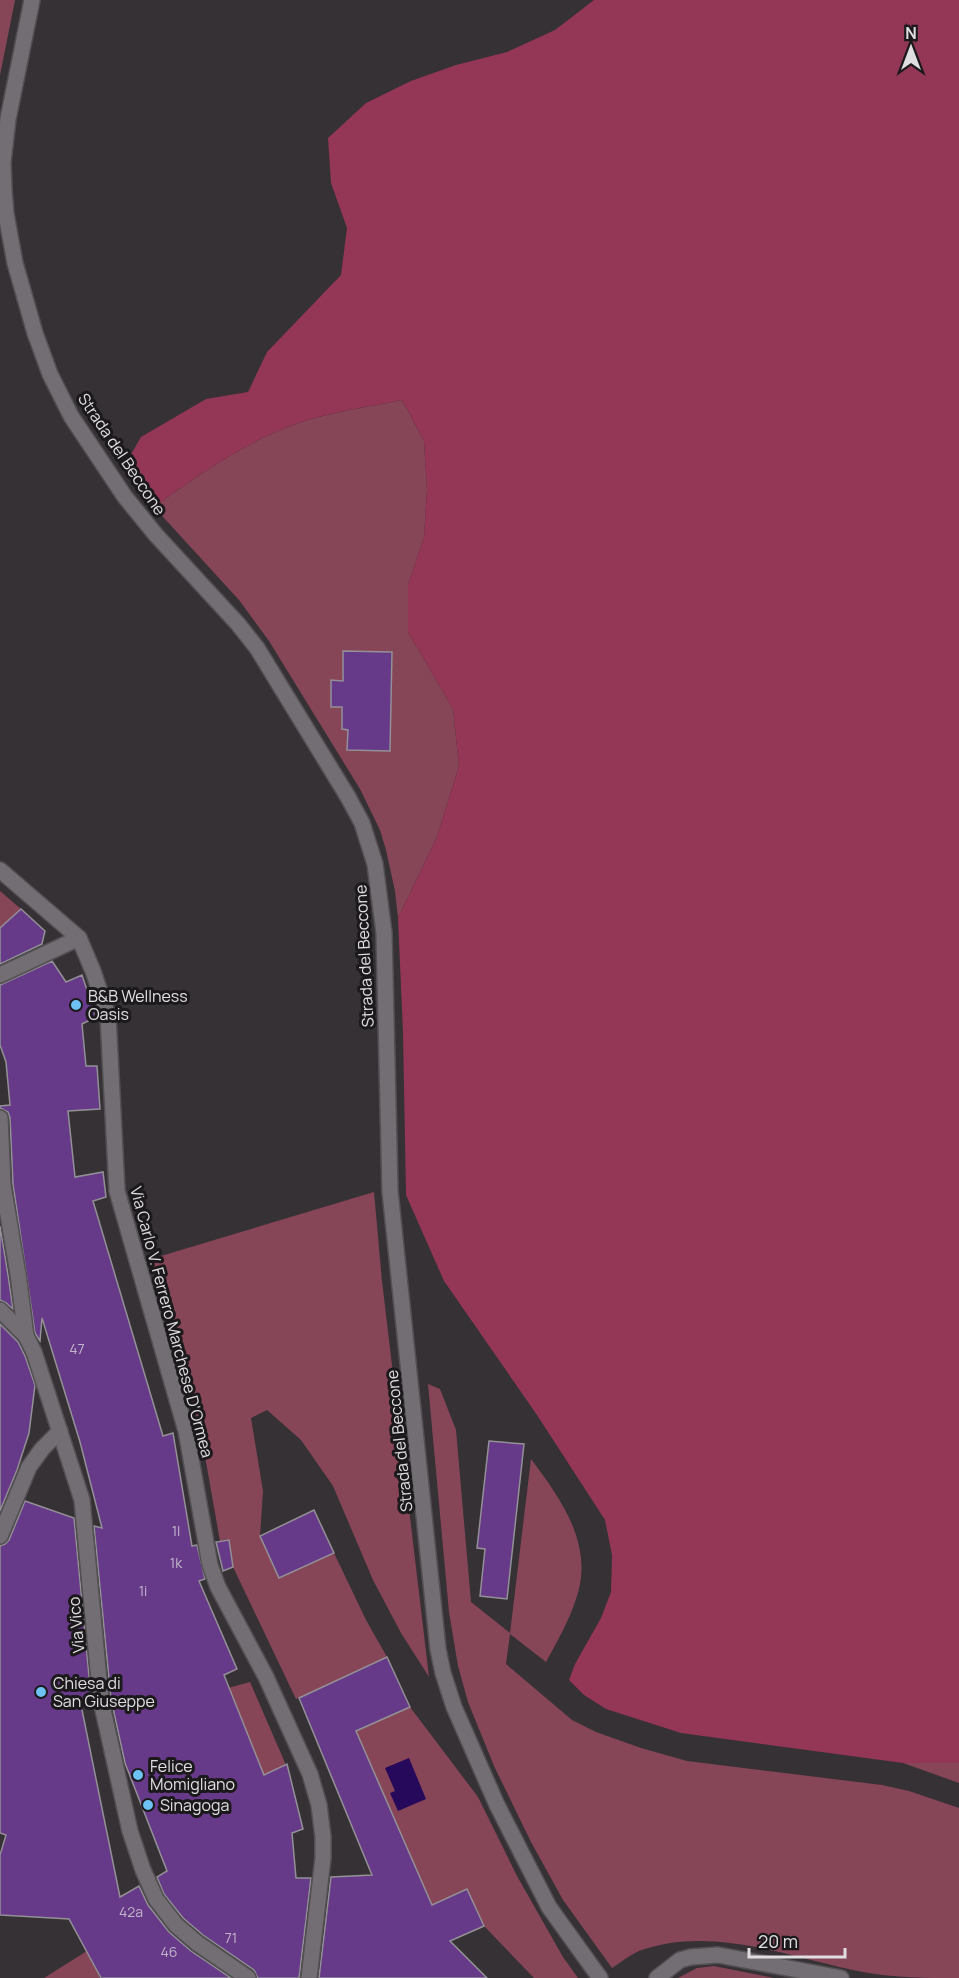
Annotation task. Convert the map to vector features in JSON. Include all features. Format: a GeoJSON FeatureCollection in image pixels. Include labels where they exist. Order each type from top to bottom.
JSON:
{"type":"FeatureCollection","features":[{"type":"Feature","properties":{"kind":"street","name":"Strada del Beccone"},"geometry":{"type":"LineString","coordinates":[[32,0],[8,119],[3,162],[4,190],[7,222],[15,263],[35,333],[50,374],[71,416],[125,498],[238,624],[256,648],[348,797],[362,823],[370,845],[384,933],[390,1191],[438,1649],[454,1707],[503,1815],[549,1907],[600,1978]]}},
{"type":"Feature","properties":{"kind":"street","name":"Via Carlo V. Ferrero Marchese D'Ormea"},"geometry":{"type":"LineString","coordinates":[[0,870],[79,938],[108,1016],[117,1191],[186,1431],[210,1565],[218,1587],[266,1677],[309,1774],[319,1805],[323,1858],[309,1978]]}},
{"type":"Feature","properties":{"kind":"street"},"geometry":{"type":"LineString","coordinates":[[0,975],[79,938]]}},
{"type":"Feature","properties":{"kind":"street"},"geometry":{"type":"LineString","coordinates":[[0,1118],[1,1175],[26,1336]]}},
{"type":"Feature","properties":{"kind":"street","name":"Via Vico"},"geometry":{"type":"LineString","coordinates":[[0,1310],[26,1336],[38,1360],[78,1484],[86,1517],[99,1682],[106,1724],[130,1831],[143,1870],[156,1899],[176,1925],[204,1948],[248,1978]]}},
{"type":"Feature","properties":{"kind":"street"},"geometry":{"type":"LineString","coordinates":[[0,1536],[29,1467],[42,1449],[60,1431]]}},
{"type":"Feature","properties":{"kind":"street"},"geometry":{"type":"LineString","coordinates":[[657,1978],[680,1960],[718,1954],[841,1978]]}},
{"type":"Feature","properties":{"kind":"shaded area"},"geometry":{"type":"Polygon","coordinates":[[[0,0],[15,0],[0,75],[0,0]]]}},
{"type":"Feature","properties":{"kind":"shaded area"},"geometry":{"type":"Polygon","coordinates":[[[594,0],[959,0],[959,1763],[903,1763],[681,1733],[606,1709],[584,1695],[569,1680],[575,1664],[601,1618],[611,1592],[612,1555],[605,1520],[537,1415],[444,1281],[406,1195],[398,918],[437,837],[459,766],[453,709],[408,632],[408,585],[424,537],[427,489],[424,441],[402,400],[322,416],[290,426],[249,445],[210,468],[154,507],[125,465],[141,437],[206,399],[248,392],[267,352],[341,275],[347,228],[331,183],[328,138],[366,103],[411,81],[456,65],[507,52],[555,30],[594,0]]]}},
{"type":"Feature","properties":{"kind":"shaded area"},"geometry":{"type":"Polygon","coordinates":[[[402,400],[424,441],[427,489],[424,537],[408,585],[408,632],[453,709],[459,766],[437,837],[398,918],[386,850],[380,830],[360,789],[269,641],[239,600],[154,507],[229,456],[269,435],[311,419],[402,400]]]}},
{"type":"Feature","properties":{"kind":"shaded area"},"geometry":{"type":"Polygon","coordinates":[[[0,891],[21,909],[0,928],[0,891]]]}},
{"type":"Feature","properties":{"kind":"shaded area"},"geometry":{"type":"Polygon","coordinates":[[[374,1192],[382,1281],[429,1677],[401,1633],[373,1580],[333,1486],[301,1440],[267,1410],[251,1418],[263,1491],[260,1536],[279,1577],[334,1553],[366,1620],[387,1657],[296,1699],[233,1567],[229,1540],[220,1541],[200,1428],[151,1259],[374,1192]]]}},
{"type":"Feature","properties":{"kind":"shaded area"},"geometry":{"type":"Polygon","coordinates":[[[428,1384],[440,1389],[456,1430],[471,1602],[510,1633],[531,1459],[563,1507],[578,1542],[581,1579],[576,1599],[546,1662],[510,1634],[506,1664],[572,1720],[596,1732],[641,1748],[687,1761],[882,1785],[909,1791],[959,1808],[959,1978],[875,1974],[751,1946],[695,1941],[667,1944],[639,1951],[612,1968],[563,1900],[531,1842],[494,1766],[468,1702],[458,1666],[449,1612],[428,1384]]]}},
{"type":"Feature","properties":{"kind":"shaded area"},"geometry":{"type":"Polygon","coordinates":[[[250,1682],[286,1765],[251,1780],[217,1691],[250,1682]]]}},
{"type":"Feature","properties":{"kind":"shaded area"},"geometry":{"type":"Polygon","coordinates":[[[410,1707],[478,1797],[517,1876],[563,1957],[578,1978],[534,1978],[484,1926],[467,1889],[432,1905],[371,1766],[337,1740],[410,1707]]]}},
{"type":"Feature","properties":{"kind":"shaded area"},"geometry":{"type":"Polygon","coordinates":[[[409,1758],[426,1799],[398,1811],[390,1793],[395,1791],[385,1768],[409,1758]]]}},
{"type":"Feature","properties":{"kind":"shaded area"},"geometry":{"type":"Polygon","coordinates":[[[903,1763],[959,1763],[959,1783],[903,1763]]]}},
{"type":"Feature","properties":{"kind":"shaded area"},"geometry":{"type":"Polygon","coordinates":[[[87,1951],[100,1978],[44,1978],[87,1951]]]}},
{"type":"Feature","properties":{"kind":"shaded area"},"geometry":{"type":"Polygon","coordinates":[[[714,1966],[774,1978],[678,1978],[697,1968],[714,1966]]]}},
{"type":"Feature","properties":{"kind":"building"},"geometry":{"type":"Polygon","coordinates":[[[343,651],[392,652],[390,751],[347,750],[348,730],[342,729],[342,707],[331,707],[331,680],[343,681],[343,651]]]}},
{"type":"Feature","properties":{"kind":"building"},"geometry":{"type":"Polygon","coordinates":[[[21,909],[45,931],[42,944],[0,964],[0,928],[21,909]]]}},
{"type":"Feature","properties":{"kind":"building"},"geometry":{"type":"Polygon","coordinates":[[[52,961],[66,982],[82,975],[96,1017],[82,1024],[86,1066],[97,1066],[100,1109],[68,1111],[75,1177],[103,1172],[106,1197],[93,1201],[163,1436],[173,1433],[192,1546],[197,1545],[205,1579],[199,1581],[237,1669],[224,1675],[264,1775],[287,1764],[303,1829],[292,1833],[296,1878],[311,1878],[299,1978],[258,1978],[254,1970],[203,1935],[183,1918],[164,1894],[157,1877],[167,1871],[125,1763],[111,1699],[94,1526],[102,1528],[80,1442],[42,1318],[40,1341],[35,1333],[13,1184],[10,1118],[8,1112],[0,1108],[0,1106],[10,1105],[6,1062],[0,1045],[0,985],[52,961]]]}},
{"type":"Feature","properties":{"kind":"building"},"geometry":{"type":"Polygon","coordinates":[[[0,1226],[13,1309],[0,1300],[0,1226]]]}},
{"type":"Feature","properties":{"kind":"building"},"geometry":{"type":"Polygon","coordinates":[[[0,1324],[18,1342],[35,1385],[29,1433],[0,1511],[0,1324]]]}},
{"type":"Feature","properties":{"kind":"building"},"geometry":{"type":"Polygon","coordinates":[[[489,1441],[524,1444],[507,1599],[480,1596],[485,1549],[477,1548],[489,1441]]]}},
{"type":"Feature","properties":{"kind":"building"},"geometry":{"type":"Polygon","coordinates":[[[25,1501],[74,1518],[91,1697],[80,1700],[120,1897],[139,1886],[148,1905],[169,1932],[191,1951],[231,1978],[101,1978],[69,1919],[0,1915],[0,1855],[6,1835],[0,1833],[0,1546],[9,1540],[25,1501]]]}},
{"type":"Feature","properties":{"kind":"building"},"geometry":{"type":"Polygon","coordinates":[[[314,1510],[334,1553],[279,1578],[260,1536],[314,1510]]]}},
{"type":"Feature","properties":{"kind":"building"},"geometry":{"type":"Polygon","coordinates":[[[229,1540],[233,1567],[223,1571],[216,1542],[229,1540]]]}},
{"type":"Feature","properties":{"kind":"building"},"geometry":{"type":"Polygon","coordinates":[[[387,1657],[410,1707],[356,1731],[432,1905],[467,1889],[484,1926],[450,1941],[487,1978],[319,1978],[331,1877],[372,1875],[299,1698],[387,1657]]]}},
{"type":"Feature","properties":{"kind":"place","name":"B&B Wellness Oasis"},"geometry":{"type":"Point","coordinates":[76,1005]}},
{"type":"Feature","properties":{"kind":"place","name":"Chiesa di San Giuseppe"},"geometry":{"type":"Point","coordinates":[41,1692]}},
{"type":"Feature","properties":{"kind":"place","name":"Felice Momigliano"},"geometry":{"type":"Point","coordinates":[138,1775]}},
{"type":"Feature","properties":{"kind":"place","name":"Sinagoga"},"geometry":{"type":"Point","coordinates":[148,1805]}}]}
